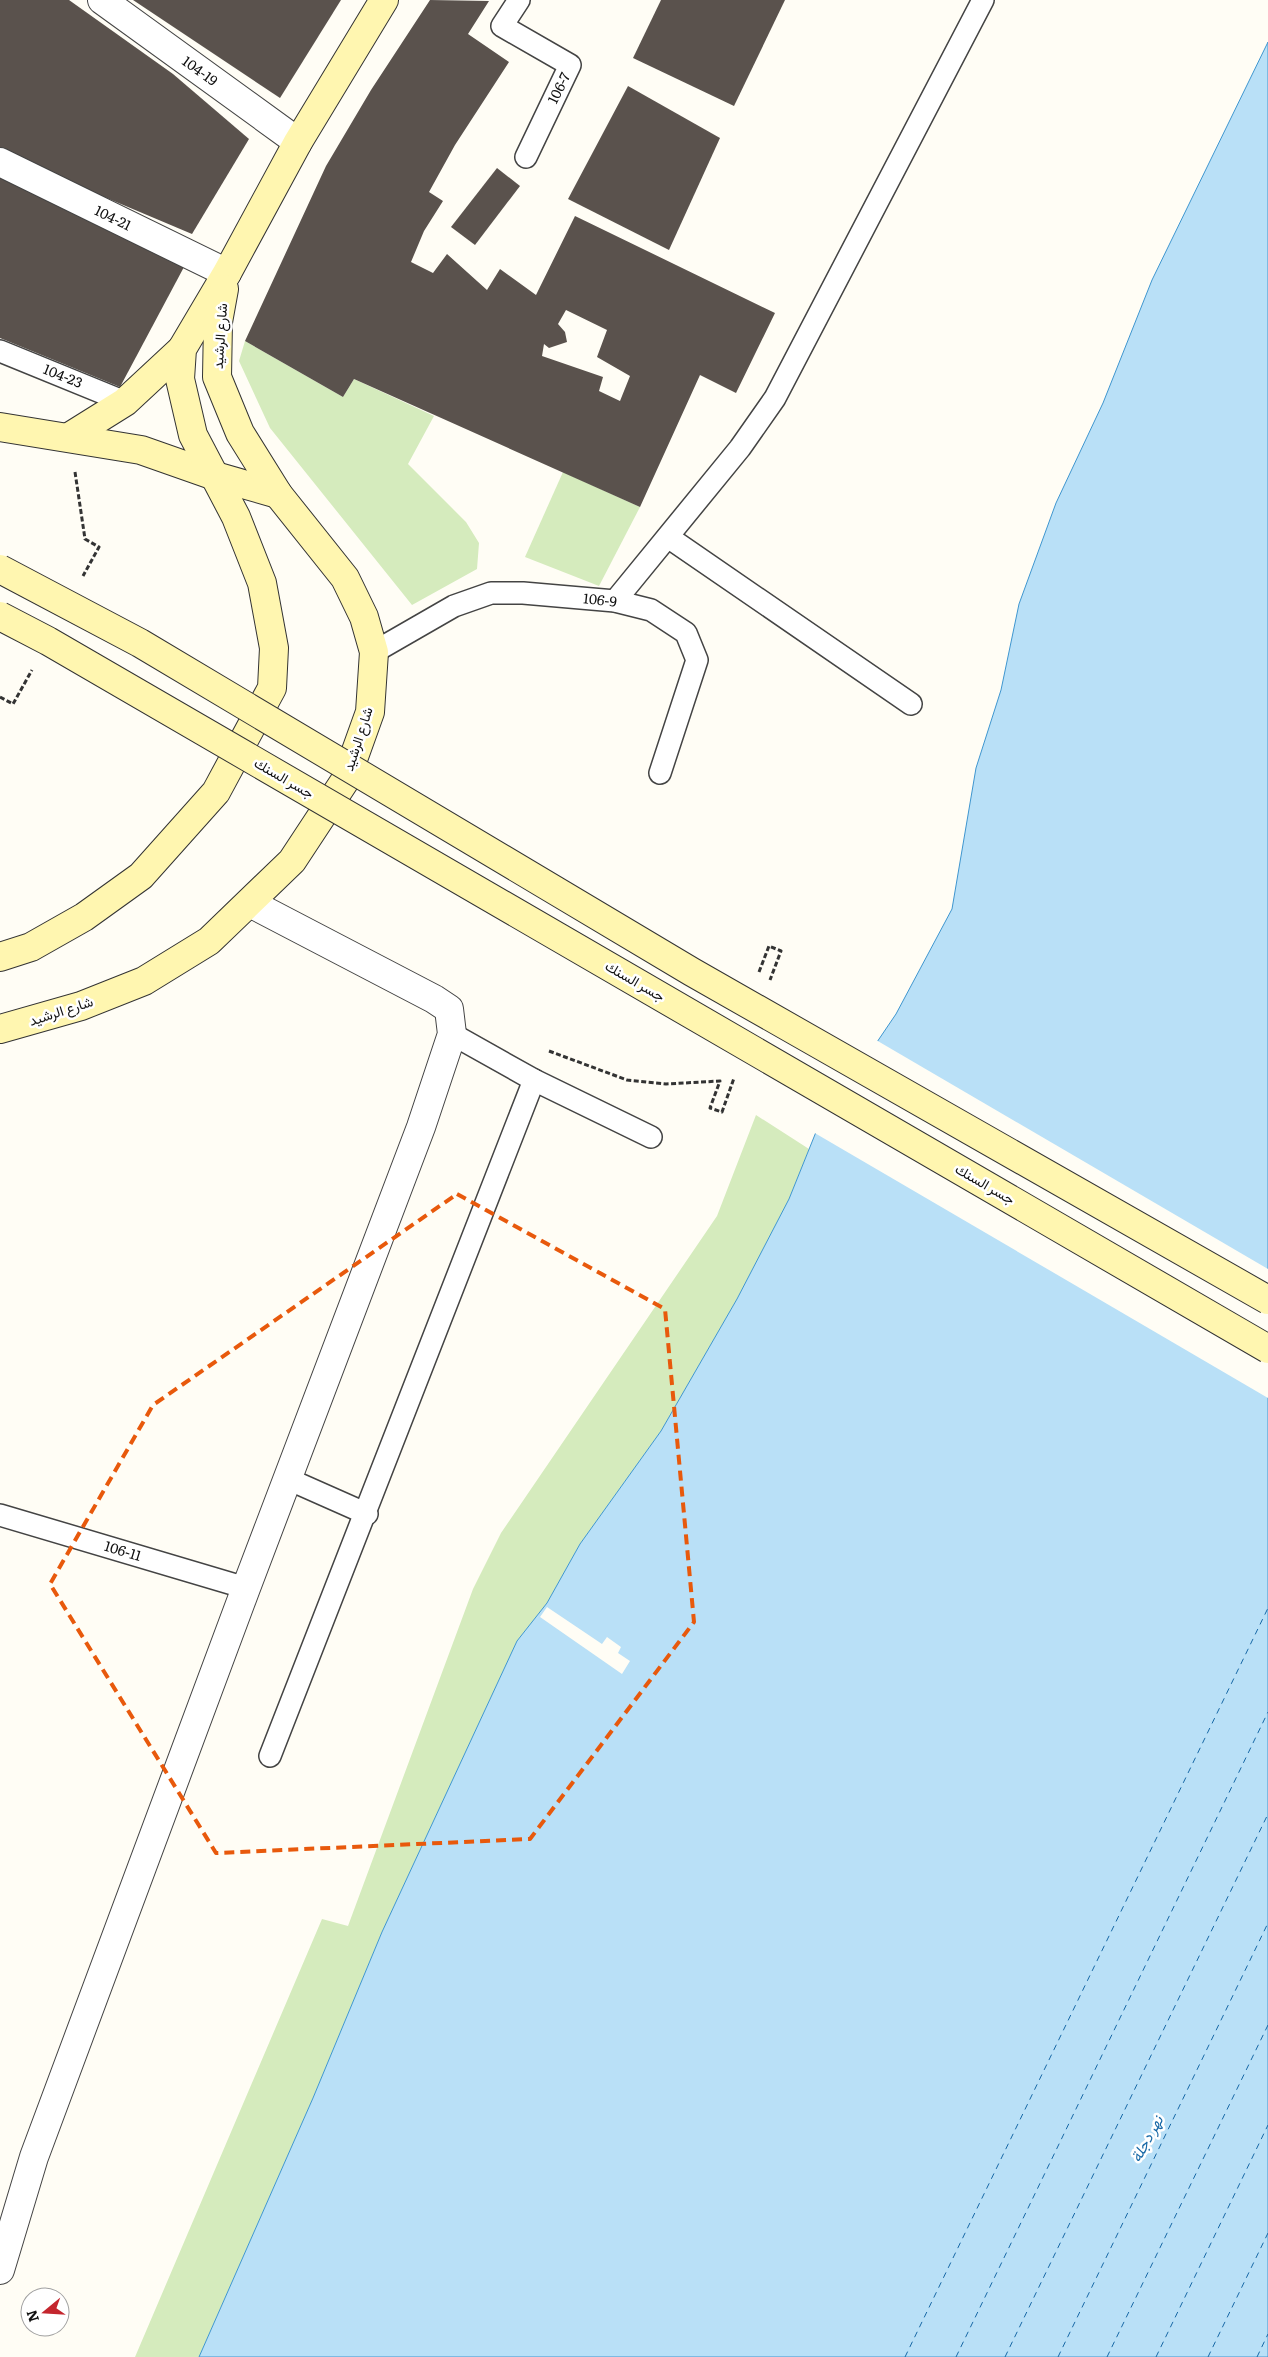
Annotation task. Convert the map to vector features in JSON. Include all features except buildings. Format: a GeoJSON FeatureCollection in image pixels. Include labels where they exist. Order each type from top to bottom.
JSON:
{"type":"FeatureCollection","features":[{"type":"Feature","properties":{"kind":"main road","name":"شارع الرشيد"},"geometry":{"type":"LineString","coordinates":[[0,957],[30,947],[84,917],[141,876],[216,792],[272,688],[274,648],[262,583],[236,517],[193,435],[180,379],[182,349],[298,142],[384,0]]}},
{"type":"Feature","properties":{"kind":"main road","name":"شارع الرشيد"},"geometry":{"type":"LineString","coordinates":[[0,1029],[81,1006],[144,981],[209,941],[292,861],[346,779],[370,712],[374,652],[364,617],[345,578],[278,494],[240,434],[217,377],[218,322],[226,273]]}},
{"type":"Feature","properties":{"kind":"main road"},"geometry":{"type":"LineString","coordinates":[[69,437],[125,402],[182,349]]}},
{"type":"Feature","properties":{"kind":"main road"},"geometry":{"type":"LineString","coordinates":[[0,427],[142,450],[215,476],[278,494]]}},
{"type":"Feature","properties":{"kind":"main road"},"geometry":{"type":"LineString","coordinates":[[0,569],[140,643],[692,972],[1268,1300]]}},
{"type":"Feature","properties":{"kind":"main road","name":"جسر السنك"},"geometry":{"type":"LineString","coordinates":[[0,616],[48,641],[1268,1349]]}},
{"type":"Feature","properties":{"kind":"street","name":"104-19"},"geometry":{"type":"LineString","coordinates":[[102,0],[298,142]]}},
{"type":"Feature","properties":{"kind":"street","name":"104-21"},"geometry":{"type":"LineString","coordinates":[[0,162],[226,273]]}},
{"type":"Feature","properties":{"kind":"street"},"geometry":{"type":"LineString","coordinates":[[0,2270],[34,2157],[246,1588],[421,1127],[452,1034],[449,1009],[434,999],[250,903]]}},
{"type":"Feature","properties":{"kind":"lane","name":"106-7"},"geometry":{"type":"LineString","coordinates":[[520,0],[502,26],[570,65],[526,157]]}},
{"type":"Feature","properties":{"kind":"lane"},"geometry":{"type":"LineString","coordinates":[[615,601],[740,448],[775,398],[983,0]]}},
{"type":"Feature","properties":{"kind":"lane","name":"104-23"},"geometry":{"type":"LineString","coordinates":[[0,350],[125,402]]}},
{"type":"Feature","properties":{"kind":"lane"},"geometry":{"type":"LineString","coordinates":[[668,537],[911,704]]}},
{"type":"Feature","properties":{"kind":"lane","name":"106-9"},"geometry":{"type":"LineString","coordinates":[[374,652],[454,606],[490,593],[523,593],[615,601],[651,610],[686,633],[697,660],[660,773]]}},
{"type":"Feature","properties":{"kind":"lane"},"geometry":{"type":"LineString","coordinates":[[452,1034],[534,1080],[651,1137]]}},
{"type":"Feature","properties":{"kind":"lane"},"geometry":{"type":"LineString","coordinates":[[270,1756],[367,1514],[534,1080]]}},
{"type":"Feature","properties":{"kind":"lane"},"geometry":{"type":"LineString","coordinates":[[288,1479],[367,1514]]}},
{"type":"Feature","properties":{"kind":"lane","name":"106-11"},"geometry":{"type":"LineString","coordinates":[[0,1515],[246,1588]]}},
{"type":"Feature","properties":{"kind":"path"},"geometry":{"type":"LineString","coordinates":[[69,437],[85,538],[99,547]]}},
{"type":"Feature","properties":{"kind":"path"},"geometry":{"type":"LineString","coordinates":[[0,697],[13,704]]}},
{"type":"Feature","properties":{"kind":"path"},"geometry":{"type":"LineString","coordinates":[[762,965],[769,946],[781,951]]}},
{"type":"Feature","properties":{"kind":"path"},"geometry":{"type":"LineString","coordinates":[[544,1049],[626,1080],[666,1084],[720,1081],[710,1108],[722,1112]]}},
{"type":"Feature","properties":{"kind":"highlighted area"},"geometry":{"type":"Polygon","coordinates":[[[457,1194],[665,1309],[694,1622],[530,1839],[216,1853],[50,1584],[153,1405],[457,1194]]]}},
{"type":"Feature","properties":{"kind":"green space"},"geometry":{"type":"Polygon","coordinates":[[[245,341],[343,397],[354,379],[434,416],[408,464],[466,522],[479,543],[477,569],[412,605],[270,428],[239,361],[245,341]]]}},
{"type":"Feature","properties":{"kind":"green space"},"geometry":{"type":"Polygon","coordinates":[[[563,472],[640,507],[599,586],[525,557],[563,472]]]}},
{"type":"Feature","properties":{"kind":"green space"},"geometry":{"type":"Polygon","coordinates":[[[756,1115],[809,1149],[789,1199],[737,1299],[661,1431],[580,1544],[547,1603],[517,1641],[382,1932],[313,2098],[199,2357],[135,2357],[322,1919],[348,1926],[473,1589],[501,1533],[717,1216],[756,1115]]]}},
{"type":"Feature","properties":{"kind":"water","name":"نهر دجلة"},"geometry":{"type":"Polygon","coordinates":[[[1268,42],[1268,2357],[199,2357],[313,2098],[382,1932],[517,1641],[547,1603],[580,1544],[661,1431],[737,1299],[789,1199],[816,1132],[896,1014],[952,909],[976,768],[1001,690],[1019,604],[1056,503],[1103,403],[1152,280],[1268,42]]]}},
{"type":"Feature","properties":{"kind":"pier"},"geometry":{"type":"Polygon","coordinates":[[[876,1040],[1268,1269],[1268,1398],[813,1132],[876,1040]]]}},
{"type":"Feature","properties":{"kind":"pier"},"geometry":{"type":"Polygon","coordinates":[[[547,1607],[602,1644],[607,1637],[621,1647],[618,1653],[630,1661],[622,1674],[540,1617],[547,1607]]]}},
{"type":"Feature","properties":{"kind":"ferry route"},"geometry":{"type":"LineString","coordinates":[[905,2357],[1268,1608]]}},
{"type":"Feature","properties":{"kind":"ferry route"},"geometry":{"type":"LineString","coordinates":[[956,2357],[1268,1712]]}},
{"type":"Feature","properties":{"kind":"ferry route"},"geometry":{"type":"LineString","coordinates":[[1005,2357],[1268,1814]]}},
{"type":"Feature","properties":{"kind":"ferry route"},"geometry":{"type":"LineString","coordinates":[[1058,2357],[1268,1923]]}},
{"type":"Feature","properties":{"kind":"ferry route"},"geometry":{"type":"LineString","coordinates":[[1107,2357],[1268,2025]]}},
{"type":"Feature","properties":{"kind":"ferry route"},"geometry":{"type":"LineString","coordinates":[[1156,2357],[1268,2125]]}},
{"type":"Feature","properties":{"kind":"ferry route"},"geometry":{"type":"LineString","coordinates":[[1208,2357],[1268,2233]]}},
{"type":"Feature","properties":{"kind":"ferry route"},"geometry":{"type":"LineString","coordinates":[[1257,2357],[1268,2334]]}}]}
